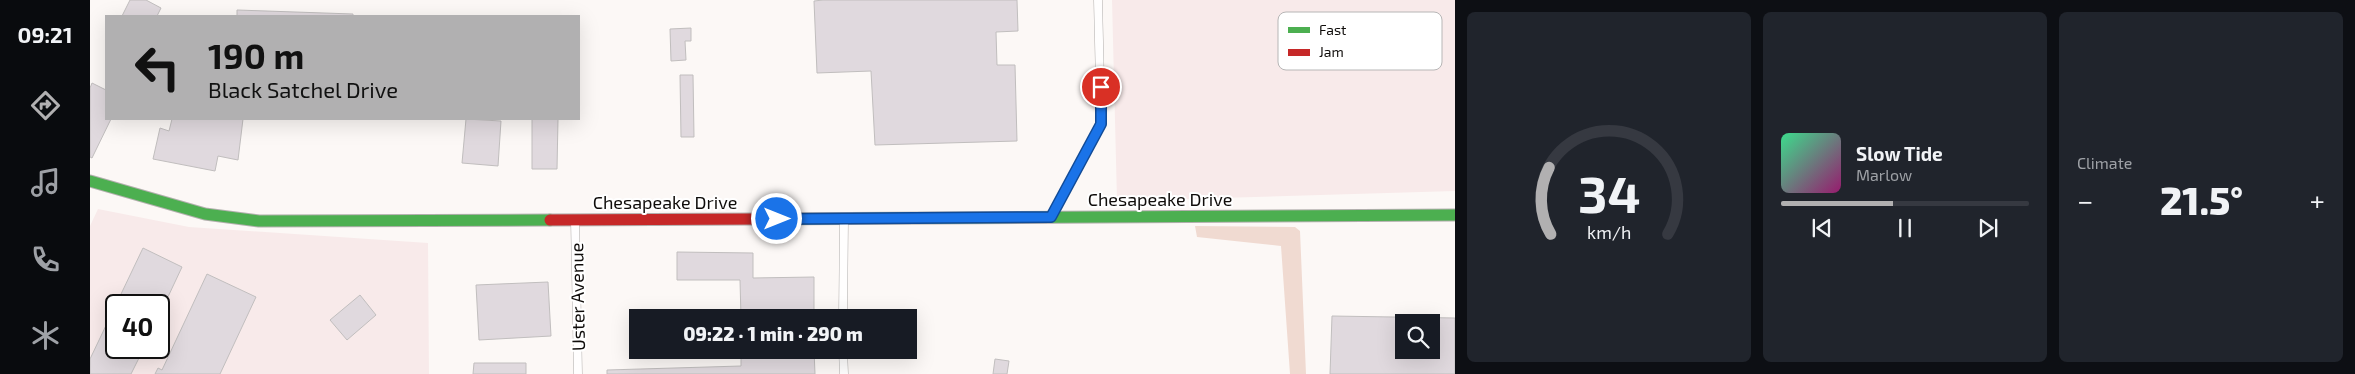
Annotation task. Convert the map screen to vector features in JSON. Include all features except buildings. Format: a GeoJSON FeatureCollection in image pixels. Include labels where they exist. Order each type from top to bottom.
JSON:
{"type":"FeatureCollection","features":[{"type":"Feature","properties":{"kind":"street"},"geometry":{"type":"LineString","coordinates":[[1051,217],[1101,124],[1098,0]]}},
{"type":"Feature","properties":{"kind":"street","name":"Chesapeake Drive"},"geometry":{"type":"LineString","coordinates":[[90,181],[205,214],[246,221],[1455,215]]}},
{"type":"Feature","properties":{"kind":"street"},"geometry":{"type":"LineString","coordinates":[[843,309],[844,219]]}},
{"type":"Feature","properties":{"kind":"street","name":"Uster Avenue"},"geometry":{"type":"LineString","coordinates":[[575,220],[578,374]]}},
{"type":"Feature","properties":{"kind":"street"},"geometry":{"type":"LineString","coordinates":[[844,359],[844,374]]}},
{"type":"Feature","properties":{"kind":"shaded area"},"geometry":{"type":"Polygon","coordinates":[[[1112,0],[1455,0],[1455,191],[1117,201],[1112,0]]]}},
{"type":"Feature","properties":{"kind":"shaded area"},"geometry":{"type":"Polygon","coordinates":[[[98,209],[189,227],[428,243],[429,374],[90,374],[90,226],[98,209]]]}},
{"type":"Feature","properties":{"kind":"shaded area"},"geometry":{"type":"Polygon","coordinates":[[[1195,226],[1295,227],[1300,231],[1306,374],[1290,374],[1281,246],[1197,237],[1195,226]]]}},
{"type":"Feature","properties":{"kind":"traffic: fast"},"geometry":{"type":"LineString","coordinates":[[90,181],[205,214],[259,221],[550,220]]}},
{"type":"Feature","properties":{"kind":"traffic: fast"},"geometry":{"type":"LineString","coordinates":[[756,219],[1455,215]]}},
{"type":"Feature","properties":{"kind":"traffic: jam"},"geometry":{"type":"LineString","coordinates":[[550,220],[756,219]]}},
{"type":"Feature","properties":{"kind":"route"},"geometry":{"type":"LineString","coordinates":[[777,219],[1051,217],[1101,124],[1101,87]]}}]}
